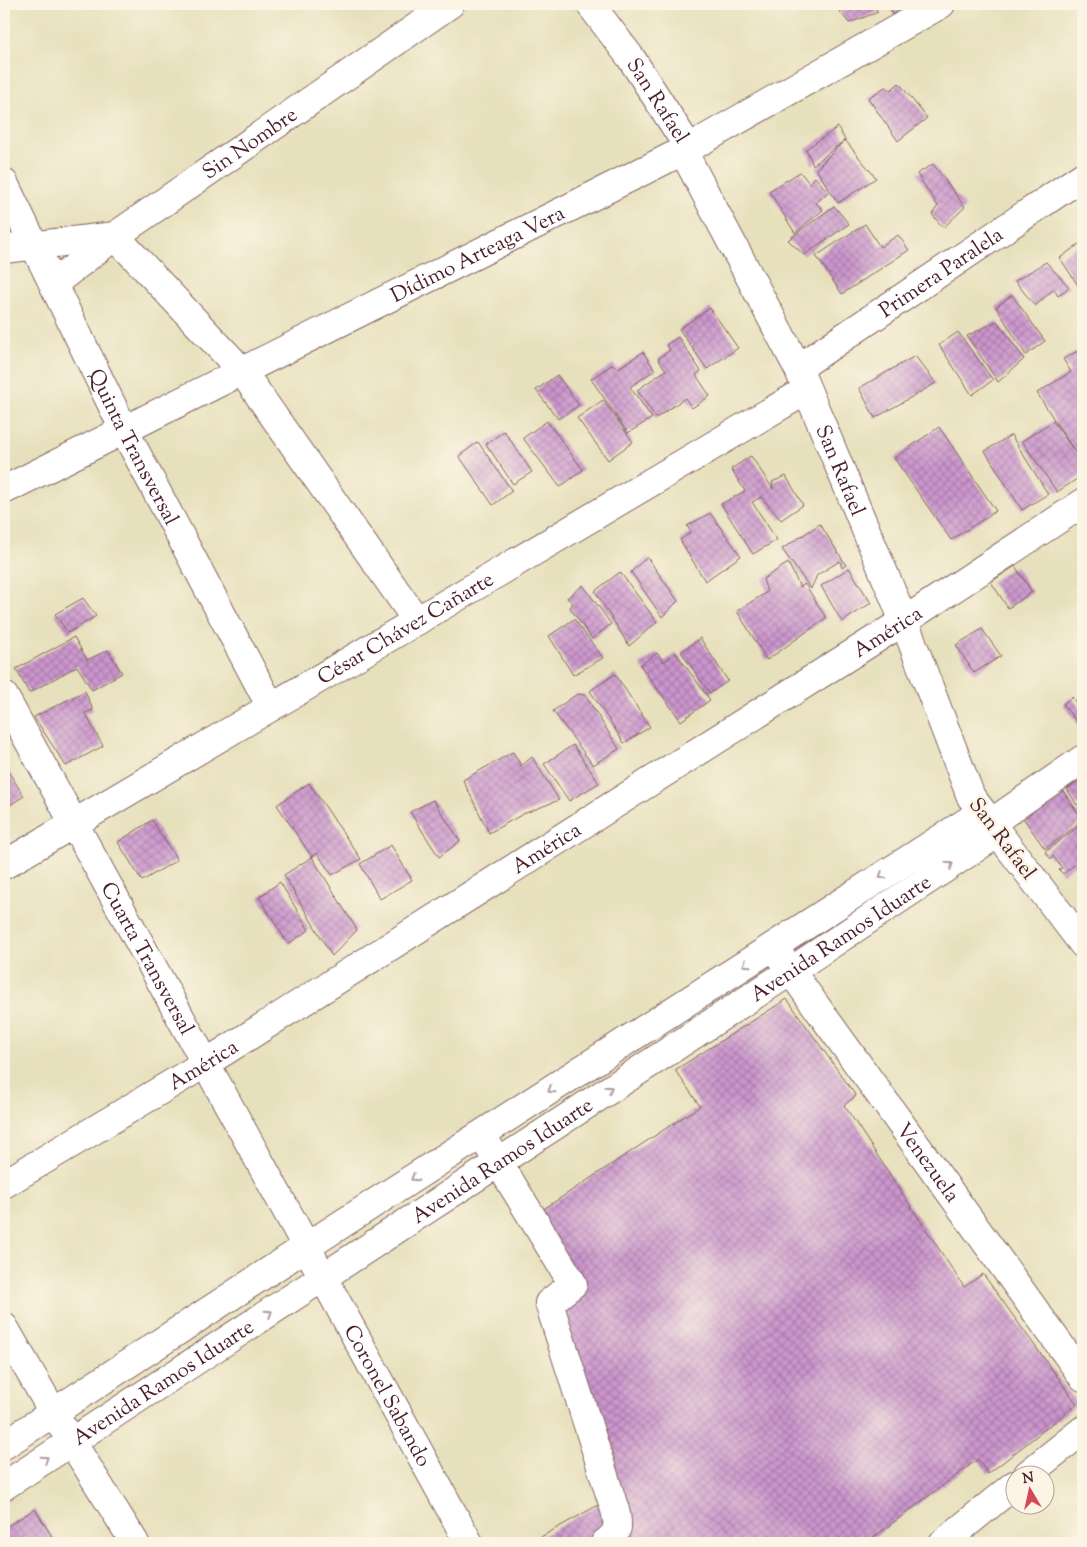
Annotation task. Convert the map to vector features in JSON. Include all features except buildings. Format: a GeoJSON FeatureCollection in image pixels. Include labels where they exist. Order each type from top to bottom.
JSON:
{"type":"FeatureCollection","features":[{"type":"Feature","properties":{"kind":"street","name":"Sin Nombre"},"geometry":{"type":"LineString","coordinates":[[53,284],[115,236],[450,4]]}},
{"type":"Feature","properties":{"kind":"street","name":"San Rafael"},"geometry":{"type":"LineString","coordinates":[[590,4],[631,58],[686,149],[802,379],[904,621],[971,797],[1083,944]]}},
{"type":"Feature","properties":{"kind":"street","name":"Dídimo Arteaga Vera"},"geometry":{"type":"LineString","coordinates":[[4,490],[686,149],[941,4]]}},
{"type":"Feature","properties":{"kind":"street","name":"Primera Paralela"},"geometry":{"type":"LineString","coordinates":[[802,379],[1083,176]]}},
{"type":"Feature","properties":{"kind":"street","name":"Quinta Transversal"},"geometry":{"type":"LineString","coordinates":[[4,183],[124,430],[271,707]]}},
{"type":"Feature","properties":{"kind":"street"},"geometry":{"type":"LineString","coordinates":[[4,249],[115,236],[242,370],[417,621]]}},
{"type":"Feature","properties":{"kind":"street","name":"César Chávez Cañarte"},"geometry":{"type":"LineString","coordinates":[[4,865],[417,621],[802,379]]}},
{"type":"Feature","properties":{"kind":"street","name":"América"},"geometry":{"type":"LineString","coordinates":[[4,1184],[206,1063],[904,621],[1083,503]]}},
{"type":"Feature","properties":{"kind":"street","name":"Cuarta Transversal"},"geometry":{"type":"LineString","coordinates":[[4,696],[306,1247]]}},
{"type":"Feature","properties":{"kind":"street","name":"Avenida Ramos Iduarte"},"geometry":{"type":"LineString","coordinates":[[4,1486],[791,971],[991,823],[1083,759]]}},
{"type":"Feature","properties":{"kind":"street","name":"Avenida Ramos Iduarte"},"geometry":{"type":"LineString","coordinates":[[4,1445],[306,1247],[773,946],[991,823]]}},
{"type":"Feature","properties":{"kind":"street","name":"Venezuela"},"geometry":{"type":"LineString","coordinates":[[773,946],[1083,1377]]}},
{"type":"Feature","properties":{"kind":"street"},"geometry":{"type":"LineString","coordinates":[[481,1135],[573,1284],[549,1303],[615,1510],[618,1523],[615,1535],[605,1543]]}},
{"type":"Feature","properties":{"kind":"street","name":"Coronel Sabando"},"geometry":{"type":"LineString","coordinates":[[306,1247],[469,1543]]}},
{"type":"Feature","properties":{"kind":"street"},"geometry":{"type":"LineString","coordinates":[[4,1327],[53,1412],[135,1543]]}},
{"type":"Feature","properties":{"kind":"street"},"geometry":{"type":"LineString","coordinates":[[1040,1464],[1083,1430]]}},
{"type":"Feature","properties":{"kind":"street"},"geometry":{"type":"LineString","coordinates":[[943,1543],[1004,1494]]}}]}
